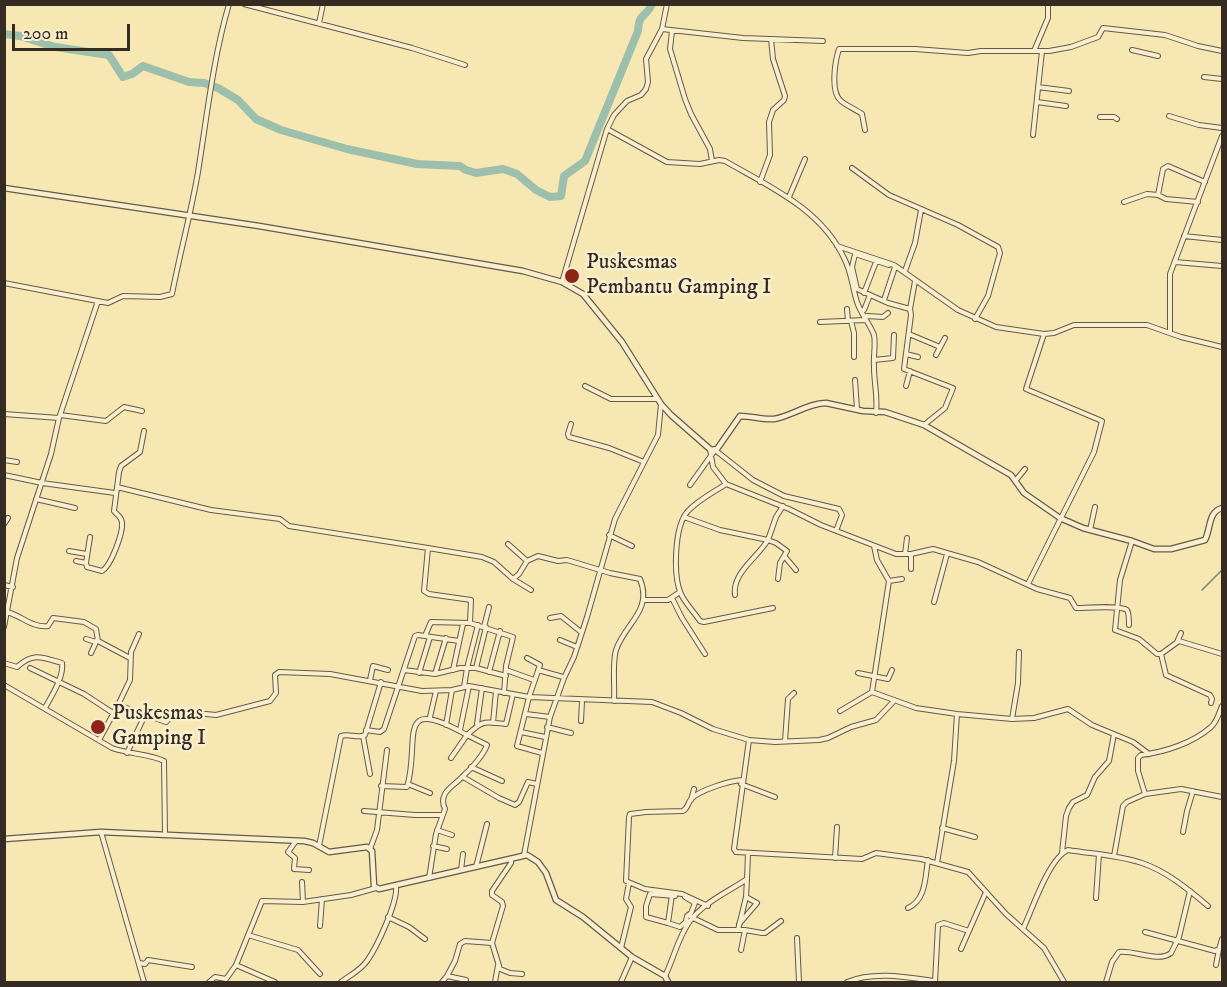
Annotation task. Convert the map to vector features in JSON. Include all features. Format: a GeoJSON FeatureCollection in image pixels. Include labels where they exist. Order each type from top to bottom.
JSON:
{"type":"FeatureCollection","features":[{"type":"Feature","properties":{"kind":"street"},"geometry":{"type":"LineString","coordinates":[[4,284],[108,303],[123,296],[170,295],[195,189],[211,88],[223,23],[229,4]]}},
{"type":"Feature","properties":{"kind":"street"},"geometry":{"type":"LineString","coordinates":[[244,4],[429,52],[465,65]]}},
{"type":"Feature","properties":{"kind":"street"},"geometry":{"type":"LineString","coordinates":[[319,23],[323,4]]}},
{"type":"Feature","properties":{"kind":"street"},"geometry":{"type":"LineString","coordinates":[[562,282],[607,129],[614,115],[627,101],[641,95],[646,89],[648,82],[646,59],[662,29],[666,4]]}},
{"type":"Feature","properties":{"kind":"street"},"geometry":{"type":"LineString","coordinates":[[1034,51],[1048,18],[1048,4]]}},
{"type":"Feature","properties":{"kind":"street"},"geometry":{"type":"LineString","coordinates":[[865,130],[862,114],[841,102],[836,94],[834,86],[839,49],[915,49],[968,53],[1061,50],[1098,37],[1103,28],[1165,35],[1222,51]]}},
{"type":"Feature","properties":{"kind":"street"},"geometry":{"type":"LineString","coordinates":[[662,29],[771,39],[823,40]]}},
{"type":"Feature","properties":{"kind":"street"},"geometry":{"type":"LineString","coordinates":[[672,30],[670,49],[685,99],[710,149],[712,161]]}},
{"type":"Feature","properties":{"kind":"street"},"geometry":{"type":"LineString","coordinates":[[760,182],[770,155],[769,122],[773,110],[785,99],[772,55],[771,39]]}},
{"type":"Feature","properties":{"kind":"street"},"geometry":{"type":"LineString","coordinates":[[1132,50],[1158,56]]}},
{"type":"Feature","properties":{"kind":"street"},"geometry":{"type":"LineString","coordinates":[[1033,135],[1042,51]]}},
{"type":"Feature","properties":{"kind":"street"},"geometry":{"type":"LineString","coordinates":[[1204,77],[1222,80]]}},
{"type":"Feature","properties":{"kind":"street"},"geometry":{"type":"LineString","coordinates":[[1038,87],[1069,91]]}},
{"type":"Feature","properties":{"kind":"street"},"geometry":{"type":"LineString","coordinates":[[1037,102],[1066,106]]}},
{"type":"Feature","properties":{"kind":"street"},"geometry":{"type":"LineString","coordinates":[[1169,116],[1199,125],[1222,128]]}},
{"type":"Feature","properties":{"kind":"street"},"geometry":{"type":"LineString","coordinates":[[1100,117],[1117,119]]}},
{"type":"Feature","properties":{"kind":"street"},"geometry":{"type":"LineString","coordinates":[[607,129],[667,162],[700,164],[725,161],[789,197],[813,217],[837,246],[853,279],[857,302],[864,319],[874,334],[876,413]]}},
{"type":"Feature","properties":{"kind":"street"},"geometry":{"type":"LineString","coordinates":[[1170,333],[1170,274],[1222,136]]}},
{"type":"Feature","properties":{"kind":"street"},"geometry":{"type":"LineString","coordinates":[[789,197],[806,159]]}},
{"type":"Feature","properties":{"kind":"street"},"geometry":{"type":"LineString","coordinates":[[1158,195],[1163,169],[1168,166],[1205,182]]}},
{"type":"Feature","properties":{"kind":"street"},"geometry":{"type":"LineString","coordinates":[[852,168],[889,195],[958,225],[998,247],[996,271],[988,296],[975,319]]}},
{"type":"Feature","properties":{"kind":"street"},"geometry":{"type":"LineString","coordinates":[[4,188],[188,215],[523,271],[562,282],[591,301],[622,342],[657,399],[671,416],[753,480],[784,496],[839,509],[842,515],[836,531]]}},
{"type":"Feature","properties":{"kind":"street"},"geometry":{"type":"LineString","coordinates":[[1124,202],[1147,194],[1158,195],[1166,199],[1198,202]]}},
{"type":"Feature","properties":{"kind":"street"},"geometry":{"type":"LineString","coordinates":[[905,271],[915,243],[921,210]]}},
{"type":"Feature","properties":{"kind":"street"},"geometry":{"type":"LineString","coordinates":[[1184,236],[1222,240]]}},
{"type":"Feature","properties":{"kind":"street"},"geometry":{"type":"LineString","coordinates":[[837,246],[894,264],[933,294],[975,319],[1004,328],[1044,334],[1054,333],[1074,325],[1148,325],[1222,347]]}},
{"type":"Feature","properties":{"kind":"street"},"geometry":{"type":"LineString","coordinates":[[910,309],[870,296],[857,289],[852,267],[855,254],[894,267],[916,282],[910,309],[904,369],[953,388],[945,408],[924,425]]}},
{"type":"Feature","properties":{"kind":"street"},"geometry":{"type":"LineString","coordinates":[[864,293],[876,262]]}},
{"type":"Feature","properties":{"kind":"street"},"geometry":{"type":"LineString","coordinates":[[1175,262],[1222,266]]}},
{"type":"Feature","properties":{"kind":"street"},"geometry":{"type":"LineString","coordinates":[[884,300],[894,267]]}},
{"type":"Feature","properties":{"kind":"street"},"geometry":{"type":"LineString","coordinates":[[864,310],[870,296]]}},
{"type":"Feature","properties":{"kind":"street"},"geometry":{"type":"LineString","coordinates":[[4,627],[13,587],[15,564],[56,436],[59,416],[98,302]]}},
{"type":"Feature","properties":{"kind":"street"},"geometry":{"type":"LineString","coordinates":[[847,309],[854,333],[854,357]]}},
{"type":"Feature","properties":{"kind":"street"},"geometry":{"type":"LineString","coordinates":[[820,322],[849,321],[864,319],[867,316],[883,317],[888,313]]}},
{"type":"Feature","properties":{"kind":"street"},"geometry":{"type":"LineString","coordinates":[[909,334],[940,347]]}},
{"type":"Feature","properties":{"kind":"street"},"geometry":{"type":"LineString","coordinates":[[1028,584],[1094,452],[1102,421],[1026,389],[1044,334]]}},
{"type":"Feature","properties":{"kind":"street"},"geometry":{"type":"LineString","coordinates":[[874,360],[894,357],[894,335]]}},
{"type":"Feature","properties":{"kind":"street"},"geometry":{"type":"LineString","coordinates":[[936,355],[945,338]]}},
{"type":"Feature","properties":{"kind":"street"},"geometry":{"type":"LineString","coordinates":[[906,354],[918,357]]}},
{"type":"Feature","properties":{"kind":"street"},"geometry":{"type":"LineString","coordinates":[[906,386],[910,371]]}},
{"type":"Feature","properties":{"kind":"street"},"geometry":{"type":"LineString","coordinates":[[855,380],[857,409]]}},
{"type":"Feature","properties":{"kind":"street"},"geometry":{"type":"LineString","coordinates":[[585,386],[611,399],[657,399]]}},
{"type":"Feature","properties":{"kind":"street"},"geometry":{"type":"LineString","coordinates":[[1129,625],[1128,611],[1116,607],[1076,608],[1070,598],[1028,584],[978,562],[929,549],[896,554],[836,531],[783,506],[726,484],[713,467],[712,449],[740,416],[775,418],[790,415],[820,403],[876,413],[892,413],[924,425],[1011,475],[1024,493],[1060,518],[1090,530],[1154,549],[1162,550],[1202,541],[1207,536],[1214,512],[1222,508]]}},
{"type":"Feature","properties":{"kind":"street"},"geometry":{"type":"LineString","coordinates":[[524,855],[550,717],[574,657],[596,590],[609,535],[633,481],[658,435],[661,404]]}},
{"type":"Feature","properties":{"kind":"street"},"geometry":{"type":"LineString","coordinates":[[4,414],[59,416],[106,422],[124,407],[142,411]]}},
{"type":"Feature","properties":{"kind":"street"},"geometry":{"type":"LineString","coordinates":[[571,424],[569,437],[609,448],[644,462]]}},
{"type":"Feature","properties":{"kind":"street"},"geometry":{"type":"LineString","coordinates":[[90,537],[87,567],[104,570],[108,567],[115,552],[122,521],[114,511],[121,466],[140,452],[144,432]]}},
{"type":"Feature","properties":{"kind":"street"},"geometry":{"type":"LineString","coordinates":[[690,485],[711,456]]}},
{"type":"Feature","properties":{"kind":"street"},"geometry":{"type":"LineString","coordinates":[[4,460],[17,462]]}},
{"type":"Feature","properties":{"kind":"street"},"geometry":{"type":"LineString","coordinates":[[1016,480],[1025,469]]}},
{"type":"Feature","properties":{"kind":"street"},"geometry":{"type":"LineString","coordinates":[[4,475],[42,483],[115,493]]}},
{"type":"Feature","properties":{"kind":"street"},"geometry":{"type":"LineString","coordinates":[[726,484],[690,509],[683,518],[675,572],[680,592],[700,621],[704,622],[773,608]]}},
{"type":"Feature","properties":{"kind":"street"},"geometry":{"type":"LineString","coordinates":[[117,487],[211,510],[280,519],[289,526],[482,556],[494,562],[513,579],[531,590]]}},
{"type":"Feature","properties":{"kind":"street"},"geometry":{"type":"LineString","coordinates":[[36,499],[75,508]]}},
{"type":"Feature","properties":{"kind":"street"},"geometry":{"type":"LineString","coordinates":[[735,595],[734,586],[737,578],[761,551],[783,506]]}},
{"type":"Feature","properties":{"kind":"street"},"geometry":{"type":"LineString","coordinates":[[1090,530],[1095,507]]}},
{"type":"Feature","properties":{"kind":"street"},"geometry":{"type":"LineString","coordinates":[[4,524],[8,518]]}},
{"type":"Feature","properties":{"kind":"street"},"geometry":{"type":"LineString","coordinates":[[683,518],[720,530],[768,540],[785,549],[787,553],[780,564],[778,579]]}},
{"type":"Feature","properties":{"kind":"street"},"geometry":{"type":"LineString","coordinates":[[609,535],[632,546]]}},
{"type":"Feature","properties":{"kind":"street"},"geometry":{"type":"LineString","coordinates":[[907,538],[910,569]]}},
{"type":"Feature","properties":{"kind":"street"},"geometry":{"type":"LineString","coordinates":[[1132,541],[1120,580],[1114,630],[1139,639],[1156,653],[1161,654]]}},
{"type":"Feature","properties":{"kind":"street"},"geometry":{"type":"LineString","coordinates":[[508,544],[527,561]]}},
{"type":"Feature","properties":{"kind":"street"},"geometry":{"type":"LineString","coordinates":[[872,692],[889,580],[877,560],[873,546]]}},
{"type":"Feature","properties":{"kind":"street"},"geometry":{"type":"LineString","coordinates":[[428,548],[424,591],[429,594],[471,600],[470,623]]}},
{"type":"Feature","properties":{"kind":"street"},"geometry":{"type":"LineString","coordinates":[[69,551],[87,554]]}},
{"type":"Feature","properties":{"kind":"street"},"geometry":{"type":"LineString","coordinates":[[934,602],[948,553]]}},
{"type":"Feature","properties":{"kind":"street"},"geometry":{"type":"LineString","coordinates":[[513,579],[527,561],[538,556],[558,561],[567,560],[640,579],[644,600],[616,652],[614,701]]}},
{"type":"Feature","properties":{"kind":"street"},"geometry":{"type":"LineString","coordinates":[[785,556],[796,570]]}},
{"type":"Feature","properties":{"kind":"street"},"geometry":{"type":"LineString","coordinates":[[76,561],[86,563]]}},
{"type":"Feature","properties":{"kind":"street"},"geometry":{"type":"LineString","coordinates":[[889,580],[902,579]]}},
{"type":"Feature","properties":{"kind":"street"},"geometry":{"type":"LineString","coordinates":[[4,585],[13,587]]}},
{"type":"Feature","properties":{"kind":"street"},"geometry":{"type":"LineString","coordinates":[[644,600],[662,601],[680,592]]}},
{"type":"Feature","properties":{"kind":"street"},"geometry":{"type":"LineString","coordinates":[[672,598],[705,654]]}},
{"type":"Feature","properties":{"kind":"street"},"geometry":{"type":"LineString","coordinates":[[476,668],[489,607]]}},
{"type":"Feature","properties":{"kind":"street"},"geometry":{"type":"LineString","coordinates":[[8,612],[22,617],[28,623],[42,626],[47,626],[50,619],[55,617],[84,622],[96,629],[96,641],[91,653]]}},
{"type":"Feature","properties":{"kind":"street"},"geometry":{"type":"LineString","coordinates":[[550,618],[561,616],[581,632]]}},
{"type":"Feature","properties":{"kind":"street"},"geometry":{"type":"LineString","coordinates":[[419,673],[431,622],[470,623],[513,637],[506,666],[504,693]]}},
{"type":"Feature","properties":{"kind":"street"},"geometry":{"type":"LineString","coordinates":[[453,671],[463,624]]}},
{"type":"Feature","properties":{"kind":"street"},"geometry":{"type":"LineString","coordinates":[[460,730],[467,668],[478,625]]}},
{"type":"Feature","properties":{"kind":"street"},"geometry":{"type":"LineString","coordinates":[[489,672],[500,631]]}},
{"type":"Feature","properties":{"kind":"street"},"geometry":{"type":"LineString","coordinates":[[1161,654],[1177,642],[1181,633]]}},
{"type":"Feature","properties":{"kind":"street"},"geometry":{"type":"LineString","coordinates":[[99,740],[131,676],[130,658],[139,634]]}},
{"type":"Feature","properties":{"kind":"street"},"geometry":{"type":"LineString","coordinates":[[366,730],[382,731],[415,636],[459,641]]}},
{"type":"Feature","properties":{"kind":"street"},"geometry":{"type":"LineString","coordinates":[[435,674],[446,638]]}},
{"type":"Feature","properties":{"kind":"street"},"geometry":{"type":"LineString","coordinates":[[86,639],[96,641],[130,658]]}},
{"type":"Feature","properties":{"kind":"street"},"geometry":{"type":"LineString","coordinates":[[560,640],[577,646]]}},
{"type":"Feature","properties":{"kind":"street"},"geometry":{"type":"LineString","coordinates":[[1177,642],[1222,654]]}},
{"type":"Feature","properties":{"kind":"street"},"geometry":{"type":"LineString","coordinates":[[1012,719],[1018,683],[1019,652]]}},
{"type":"Feature","properties":{"kind":"street"},"geometry":{"type":"LineString","coordinates":[[1161,654],[1166,675],[1210,695],[1212,699],[1210,703]]}},
{"type":"Feature","properties":{"kind":"street"},"geometry":{"type":"LineString","coordinates":[[4,663],[17,667],[25,658],[34,657],[62,663],[59,680],[45,708]]}},
{"type":"Feature","properties":{"kind":"street"},"geometry":{"type":"LineString","coordinates":[[527,658],[540,663],[517,744],[518,747],[542,753]]}},
{"type":"Feature","properties":{"kind":"street"},"geometry":{"type":"LineString","coordinates":[[370,680],[373,666],[388,669]]}},
{"type":"Feature","properties":{"kind":"street"},"geometry":{"type":"LineString","coordinates":[[30,668],[59,680],[113,713]]}},
{"type":"Feature","properties":{"kind":"street"},"geometry":{"type":"LineString","coordinates":[[404,670],[435,674],[476,668],[506,676]]}},
{"type":"Feature","properties":{"kind":"street"},"geometry":{"type":"LineString","coordinates":[[506,670],[534,680]]}},
{"type":"Feature","properties":{"kind":"street"},"geometry":{"type":"LineString","coordinates":[[538,670],[564,678]]}},
{"type":"Feature","properties":{"kind":"street"},"geometry":{"type":"LineString","coordinates":[[858,673],[888,678],[892,670]]}},
{"type":"Feature","properties":{"kind":"street"},"geometry":{"type":"LineString","coordinates":[[118,705],[166,722],[171,713],[175,711],[216,715],[270,701],[276,693],[275,675],[279,672],[330,674],[422,691],[452,690],[466,686],[529,698],[652,702],[714,729],[748,740],[785,741],[828,738],[851,727],[876,720],[894,701]]}},
{"type":"Feature","properties":{"kind":"street"},"geometry":{"type":"LineString","coordinates":[[370,774],[363,736],[381,682]]}},
{"type":"Feature","properties":{"kind":"street"},"geometry":{"type":"LineString","coordinates":[[4,686],[99,740],[127,753],[164,761],[165,834]]}},
{"type":"Feature","properties":{"kind":"street"},"geometry":{"type":"LineString","coordinates":[[451,758],[477,724],[482,688]]}},
{"type":"Feature","properties":{"kind":"street"},"geometry":{"type":"LineString","coordinates":[[446,724],[452,690]]}},
{"type":"Feature","properties":{"kind":"street"},"geometry":{"type":"LineString","coordinates":[[430,717],[436,691]]}},
{"type":"Feature","properties":{"kind":"street"},"geometry":{"type":"LineString","coordinates":[[493,723],[496,691]]}},
{"type":"Feature","properties":{"kind":"street"},"geometry":{"type":"LineString","coordinates":[[872,692],[916,708],[1012,719],[1034,718],[1067,709],[1080,715],[1092,725],[1133,742],[1149,754]]}},
{"type":"Feature","properties":{"kind":"street"},"geometry":{"type":"LineString","coordinates":[[840,711],[872,692]]}},
{"type":"Feature","properties":{"kind":"street"},"geometry":{"type":"LineString","coordinates":[[785,741],[788,699],[794,693]]}},
{"type":"Feature","properties":{"kind":"street"},"geometry":{"type":"LineString","coordinates":[[477,724],[507,723],[513,694]]}},
{"type":"Feature","properties":{"kind":"street"},"geometry":{"type":"LineString","coordinates":[[581,721],[582,701]]}},
{"type":"Feature","properties":{"kind":"street"},"geometry":{"type":"LineString","coordinates":[[1145,795],[1138,771],[1138,758],[1141,755],[1169,749],[1196,738],[1213,726],[1222,706]]}},
{"type":"Feature","properties":{"kind":"street"},"geometry":{"type":"LineString","coordinates":[[526,714],[550,717]]}},
{"type":"Feature","properties":{"kind":"street"},"geometry":{"type":"LineString","coordinates":[[937,863],[954,760],[957,714]]}},
{"type":"Feature","properties":{"kind":"street"},"geometry":{"type":"LineString","coordinates":[[127,753],[145,715]]}},
{"type":"Feature","properties":{"kind":"street"},"geometry":{"type":"LineString","coordinates":[[381,786],[405,788],[408,784],[412,740],[417,722],[423,718],[430,717],[487,745],[463,777],[452,784],[443,796],[445,809],[433,846],[429,878]]}},
{"type":"Feature","properties":{"kind":"street"},"geometry":{"type":"LineString","coordinates":[[547,727],[572,733]]}},
{"type":"Feature","properties":{"kind":"street"},"geometry":{"type":"LineString","coordinates":[[521,732],[545,738]]}},
{"type":"Feature","properties":{"kind":"street"},"geometry":{"type":"LineString","coordinates":[[1023,929],[1038,891],[1062,853],[1069,808],[1073,802],[1087,795],[1095,777],[1109,761],[1114,734]]}},
{"type":"Feature","properties":{"kind":"street"},"geometry":{"type":"LineString","coordinates":[[318,846],[341,736],[363,736]]}},
{"type":"Feature","properties":{"kind":"street"},"geometry":{"type":"LineString","coordinates":[[748,740],[741,782],[734,849],[736,852],[862,859],[876,853],[928,860],[968,872],[1006,914],[1044,948],[1064,982]]}},
{"type":"Feature","properties":{"kind":"street"},"geometry":{"type":"LineString","coordinates":[[376,888],[373,882],[370,849],[377,830],[387,750]]}},
{"type":"Feature","properties":{"kind":"street"},"geometry":{"type":"LineString","coordinates":[[471,767],[502,781]]}},
{"type":"Feature","properties":{"kind":"street"},"geometry":{"type":"LineString","coordinates":[[463,777],[515,805],[528,782],[537,784]]}},
{"type":"Feature","properties":{"kind":"street"},"geometry":{"type":"LineString","coordinates":[[691,800],[725,783],[741,782],[775,797]]}},
{"type":"Feature","properties":{"kind":"street"},"geometry":{"type":"LineString","coordinates":[[408,784],[430,793]]}},
{"type":"Feature","properties":{"kind":"street"},"geometry":{"type":"LineString","coordinates":[[621,949],[631,907],[626,899],[630,814],[678,813],[687,808],[693,789]]}},
{"type":"Feature","properties":{"kind":"street"},"geometry":{"type":"LineString","coordinates":[[1114,856],[1123,806],[1127,802],[1145,795],[1175,789],[1222,797]]}},
{"type":"Feature","properties":{"kind":"street"},"geometry":{"type":"LineString","coordinates":[[1184,832],[1193,791]]}},
{"type":"Feature","properties":{"kind":"street"},"geometry":{"type":"LineString","coordinates":[[364,811],[442,815]]}},
{"type":"Feature","properties":{"kind":"street"},"geometry":{"type":"LineString","coordinates":[[476,867],[487,824]]}},
{"type":"Feature","properties":{"kind":"street"},"geometry":{"type":"LineString","coordinates":[[835,858],[837,827]]}},
{"type":"Feature","properties":{"kind":"street"},"geometry":{"type":"LineString","coordinates":[[942,828],[975,837]]}},
{"type":"Feature","properties":{"kind":"street"},"geometry":{"type":"LineString","coordinates":[[437,830],[452,835]]}},
{"type":"Feature","properties":{"kind":"street"},"geometry":{"type":"LineString","coordinates":[[4,839],[101,832],[309,842],[329,852],[364,847],[370,849]]}},
{"type":"Feature","properties":{"kind":"street"},"geometry":{"type":"LineString","coordinates":[[101,832],[144,982]]}},
{"type":"Feature","properties":{"kind":"street"},"geometry":{"type":"LineString","coordinates":[[294,841],[288,852],[295,858],[294,869],[309,870]]}},
{"type":"Feature","properties":{"kind":"street"},"geometry":{"type":"LineString","coordinates":[[433,846],[447,849]]}},
{"type":"Feature","properties":{"kind":"street"},"geometry":{"type":"LineString","coordinates":[[1062,853],[1068,850],[1114,856],[1144,864],[1190,891],[1208,906]]}},
{"type":"Feature","properties":{"kind":"street"},"geometry":{"type":"LineString","coordinates":[[461,870],[463,854]]}},
{"type":"Feature","properties":{"kind":"street"},"geometry":{"type":"LineString","coordinates":[[738,930],[746,897],[748,854]]}},
{"type":"Feature","properties":{"kind":"street"},"geometry":{"type":"LineString","coordinates":[[1096,898],[1099,854]]}},
{"type":"Feature","properties":{"kind":"street"},"geometry":{"type":"LineString","coordinates":[[209,982],[215,977],[226,979],[236,965],[262,901],[303,902],[365,892],[376,888],[383,889],[524,855],[534,859],[542,867],[549,878],[556,900],[583,917],[632,957],[665,976],[668,982]]}},
{"type":"Feature","properties":{"kind":"street"},"geometry":{"type":"LineString","coordinates":[[511,859],[511,863],[492,891],[492,895],[502,902],[503,906],[492,943],[502,970],[522,974]]}},
{"type":"Feature","properties":{"kind":"street"},"geometry":{"type":"LineString","coordinates":[[908,908],[918,903],[921,896],[928,860]]}},
{"type":"Feature","properties":{"kind":"street"},"geometry":{"type":"LineString","coordinates":[[691,916],[747,879]]}},
{"type":"Feature","properties":{"kind":"street"},"geometry":{"type":"LineString","coordinates":[[302,882],[303,902]]}},
{"type":"Feature","properties":{"kind":"street"},"geometry":{"type":"LineString","coordinates":[[628,883],[645,889],[682,894],[708,906]]}},
{"type":"Feature","properties":{"kind":"street"},"geometry":{"type":"LineString","coordinates":[[341,982],[367,962],[388,917],[396,886]]}},
{"type":"Feature","properties":{"kind":"street"},"geometry":{"type":"LineString","coordinates":[[1106,982],[1112,962],[1119,952],[1127,951],[1164,957],[1171,952],[1177,942],[1190,891]]}},
{"type":"Feature","properties":{"kind":"street"},"geometry":{"type":"LineString","coordinates":[[961,949],[986,892]]}},
{"type":"Feature","properties":{"kind":"street"},"geometry":{"type":"LineString","coordinates":[[665,976],[691,916],[695,903],[684,897],[650,894],[646,906],[646,917],[680,927],[688,922]]}},
{"type":"Feature","properties":{"kind":"street"},"geometry":{"type":"LineString","coordinates":[[668,923],[672,895]]}},
{"type":"Feature","properties":{"kind":"street"},"geometry":{"type":"LineString","coordinates":[[740,924],[757,903],[746,897]]}},
{"type":"Feature","properties":{"kind":"street"},"geometry":{"type":"LineString","coordinates":[[320,926],[322,899]]}},
{"type":"Feature","properties":{"kind":"street"},"geometry":{"type":"LineString","coordinates":[[691,916],[718,930],[765,933],[781,921]]}},
{"type":"Feature","properties":{"kind":"street"},"geometry":{"type":"LineString","coordinates":[[388,917],[409,927],[425,939]]}},
{"type":"Feature","properties":{"kind":"street"},"geometry":{"type":"LineString","coordinates":[[847,982],[858,978],[894,976],[935,982],[938,925],[944,923],[969,931]]}},
{"type":"Feature","properties":{"kind":"street"},"geometry":{"type":"LineString","coordinates":[[741,950],[745,930]]}},
{"type":"Feature","properties":{"kind":"street"},"geometry":{"type":"LineString","coordinates":[[1145,932],[1215,951],[1219,949]]}},
{"type":"Feature","properties":{"kind":"street"},"geometry":{"type":"LineString","coordinates":[[248,935],[298,950],[320,974]]}},
{"type":"Feature","properties":{"kind":"street"},"geometry":{"type":"LineString","coordinates":[[797,938],[799,982]]}},
{"type":"Feature","properties":{"kind":"street"},"geometry":{"type":"LineString","coordinates":[[1216,965],[1222,939]]}},
{"type":"Feature","properties":{"kind":"street"},"geometry":{"type":"LineString","coordinates":[[442,982],[462,942],[492,943]]}},
{"type":"Feature","properties":{"kind":"street"},"geometry":{"type":"LineString","coordinates":[[621,982],[632,957]]}},
{"type":"Feature","properties":{"kind":"street"},"geometry":{"type":"LineString","coordinates":[[139,963],[145,964],[148,960],[192,967]]}},
{"type":"Feature","properties":{"kind":"street"},"geometry":{"type":"LineString","coordinates":[[495,982],[498,964]]}},
{"type":"Feature","properties":{"kind":"street"},"geometry":{"type":"LineString","coordinates":[[236,965],[275,982]]}},
{"type":"Feature","properties":{"kind":"street"},"geometry":{"type":"LineString","coordinates":[[447,976],[466,980]]}},
{"type":"Feature","properties":{"kind":"street"},"geometry":{"type":"LineString","coordinates":[[874,976],[875,982]]}},
{"type":"Feature","properties":{"kind":"waterway"},"geometry":{"type":"LineString","coordinates":[[4,34],[20,36],[55,47],[109,55],[123,77],[143,66],[189,82],[204,83],[238,100],[256,119],[281,130],[347,149],[417,164],[460,166],[476,173],[503,169],[517,174],[536,190],[550,197],[561,196],[564,176],[585,161],[638,31],[641,18],[652,4]]}},
{"type":"Feature","properties":{"kind":"waterway"},"geometry":{"type":"LineString","coordinates":[[1202,590],[1222,570]]}},
{"type":"Feature","properties":{"kind":"place","name":"Puskesmas Pembantu Gamping I"},"geometry":{"type":"Point","coordinates":[572,276]}},
{"type":"Feature","properties":{"kind":"place","name":"Puskesmas Gamping I"},"geometry":{"type":"Point","coordinates":[98,727]}}]}
